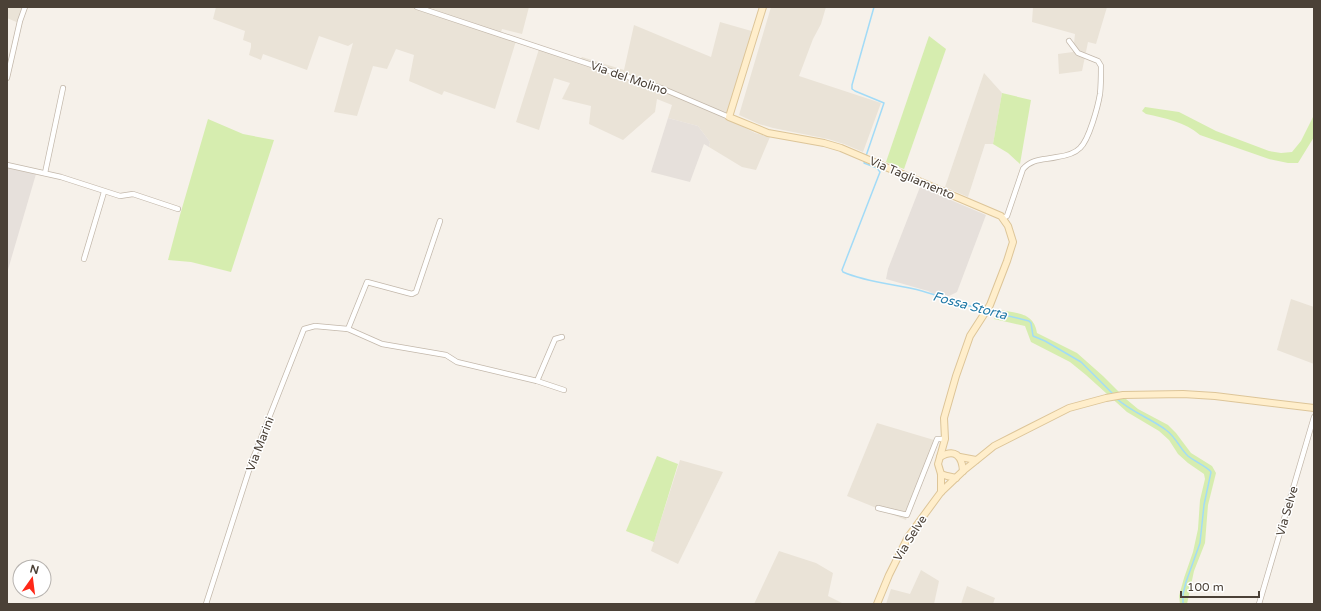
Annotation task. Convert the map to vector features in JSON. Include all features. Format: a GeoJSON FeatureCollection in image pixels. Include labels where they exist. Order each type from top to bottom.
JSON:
{"type":"FeatureCollection","features":[{"type":"Feature","properties":{"kind":"street"},"geometry":{"type":"LineString","coordinates":[[7,78],[20,21],[25,7]]}},
{"type":"Feature","properties":{"kind":"street","name":"Via del Molino"},"geometry":{"type":"LineString","coordinates":[[417,7],[661,88],[729,117]]}},
{"type":"Feature","properties":{"kind":"street"},"geometry":{"type":"LineString","coordinates":[[729,117],[763,7]]}},
{"type":"Feature","properties":{"kind":"street"},"geometry":{"type":"LineString","coordinates":[[941,492],[941,474],[938,464],[945,439],[944,418],[956,376],[970,336],[990,305],[1013,242],[1008,226],[1003,218],[1007,216],[1023,169],[1026,165],[1033,161],[1071,154],[1081,148],[1087,138],[1098,102],[1101,66],[1098,61],[1078,53],[1069,41]]}},
{"type":"Feature","properties":{"kind":"street"},"geometry":{"type":"LineString","coordinates":[[45,174],[63,88]]}},
{"type":"Feature","properties":{"kind":"street","name":"Via Tagliamento"},"geometry":{"type":"LineString","coordinates":[[729,117],[768,133],[832,145],[866,158],[1003,218]]}},
{"type":"Feature","properties":{"kind":"street"},"geometry":{"type":"LineString","coordinates":[[7,165],[78,182],[104,192],[120,196],[133,194],[178,209]]}},
{"type":"Feature","properties":{"kind":"street"},"geometry":{"type":"LineString","coordinates":[[84,259],[104,192]]}},
{"type":"Feature","properties":{"kind":"street"},"geometry":{"type":"LineString","coordinates":[[348,329],[367,282],[412,294],[416,292],[440,221]]}},
{"type":"Feature","properties":{"kind":"street","name":"Via Marini"},"geometry":{"type":"LineString","coordinates":[[206,604],[252,461],[304,329],[315,326],[348,329],[382,344],[446,355],[457,362],[537,381],[564,390]]}},
{"type":"Feature","properties":{"kind":"street"},"geometry":{"type":"LineString","coordinates":[[537,381],[555,339],[562,336]]}},
{"type":"Feature","properties":{"kind":"street"},"geometry":{"type":"LineString","coordinates":[[941,474],[956,478],[994,446],[1069,408],[1106,398],[1183,394],[1215,396],[1314,408]]}},
{"type":"Feature","properties":{"kind":"street","name":"Via Selve"},"geometry":{"type":"LineString","coordinates":[[1259,604],[1314,417]]}},
{"type":"Feature","properties":{"kind":"street","name":"Via Selve"},"geometry":{"type":"LineString","coordinates":[[878,508],[907,515],[937,439],[945,439]]}},
{"type":"Feature","properties":{"kind":"street"},"geometry":{"type":"LineString","coordinates":[[945,439],[953,453],[960,457],[976,460]]}},
{"type":"Feature","properties":{"kind":"street"},"geometry":{"type":"LineString","coordinates":[[940,457],[953,453]]}},
{"type":"Feature","properties":{"kind":"street"},"geometry":{"type":"LineString","coordinates":[[960,457],[963,471]]}},
{"type":"Feature","properties":{"kind":"street","name":"Via Selve"},"geometry":{"type":"LineString","coordinates":[[877,604],[888,575],[908,537],[941,492],[956,478]]}},
{"type":"Feature","properties":{"kind":"shaded area"},"geometry":{"type":"Polygon","coordinates":[[[7,7],[27,7],[21,24],[7,18],[7,7]]]}},
{"type":"Feature","properties":{"kind":"shaded area"},"geometry":{"type":"Polygon","coordinates":[[[216,7],[529,7],[522,34],[502,29],[500,36],[516,41],[495,109],[444,91],[442,95],[409,81],[414,55],[396,49],[387,69],[373,66],[357,116],[334,112],[353,43],[348,46],[319,36],[307,70],[263,54],[261,60],[249,55],[251,43],[243,40],[245,31],[213,19],[216,7]]]}},
{"type":"Feature","properties":{"kind":"shaded area"},"geometry":{"type":"Polygon","coordinates":[[[771,7],[826,7],[821,24],[813,39],[799,76],[881,103],[863,152],[828,139],[759,124],[739,115],[771,7]]]}},
{"type":"Feature","properties":{"kind":"shaded area"},"geometry":{"type":"Polygon","coordinates":[[[1033,7],[1107,7],[1096,44],[1088,42],[1082,71],[1059,74],[1058,54],[1073,52],[1075,34],[1032,22],[1033,7]]]}},
{"type":"Feature","properties":{"kind":"shaded area"},"geometry":{"type":"Polygon","coordinates":[[[720,22],[755,32],[730,120],[755,133],[770,137],[756,170],[742,167],[709,147],[710,142],[698,126],[668,118],[672,105],[657,99],[655,112],[623,140],[589,124],[591,106],[562,99],[570,83],[554,78],[539,130],[516,122],[539,49],[579,62],[582,57],[624,70],[634,25],[711,57],[720,22]]]}},
{"type":"Feature","properties":{"kind":"shaded area"},"geometry":{"type":"Polygon","coordinates":[[[984,73],[1002,93],[993,144],[985,144],[968,197],[945,187],[984,73]]]}},
{"type":"Feature","properties":{"kind":"shaded area"},"geometry":{"type":"Polygon","coordinates":[[[668,118],[698,126],[710,142],[709,147],[704,144],[690,182],[651,172],[668,118]]]}},
{"type":"Feature","properties":{"kind":"shaded area"},"geometry":{"type":"Polygon","coordinates":[[[7,168],[36,174],[7,273],[7,168]]]}},
{"type":"Feature","properties":{"kind":"shaded area"},"geometry":{"type":"Polygon","coordinates":[[[920,187],[986,215],[957,292],[943,299],[928,291],[886,279],[888,269],[920,187]]]}},
{"type":"Feature","properties":{"kind":"shaded area"},"geometry":{"type":"Polygon","coordinates":[[[1291,299],[1314,307],[1314,364],[1277,350],[1291,299]]]}},
{"type":"Feature","properties":{"kind":"shaded area"},"geometry":{"type":"Polygon","coordinates":[[[877,423],[934,440],[906,520],[847,496],[877,423]]]}},
{"type":"Feature","properties":{"kind":"shaded area"},"geometry":{"type":"Polygon","coordinates":[[[680,460],[723,472],[678,564],[651,551],[680,460]]]}},
{"type":"Feature","properties":{"kind":"shaded area"},"geometry":{"type":"Polygon","coordinates":[[[779,551],[816,563],[833,573],[828,596],[844,604],[754,604],[779,551]]]}},
{"type":"Feature","properties":{"kind":"shaded area"},"geometry":{"type":"Polygon","coordinates":[[[921,570],[939,581],[934,604],[886,604],[891,589],[910,594],[921,570]]]}},
{"type":"Feature","properties":{"kind":"shaded area"},"geometry":{"type":"Polygon","coordinates":[[[967,586],[995,598],[993,604],[961,604],[967,586]]]}},
{"type":"Feature","properties":{"kind":"green space"},"geometry":{"type":"Polygon","coordinates":[[[929,36],[946,49],[904,169],[886,162],[929,36]]]}},
{"type":"Feature","properties":{"kind":"green space"},"geometry":{"type":"Polygon","coordinates":[[[1002,93],[1031,100],[1020,164],[1008,153],[993,144],[1002,93]]]}},
{"type":"Feature","properties":{"kind":"green space"},"geometry":{"type":"Polygon","coordinates":[[[1145,107],[1179,112],[1216,131],[1269,151],[1281,153],[1292,152],[1301,141],[1314,115],[1314,137],[1298,163],[1288,163],[1269,159],[1200,135],[1188,127],[1174,121],[1146,114],[1142,111],[1145,107]]]}},
{"type":"Feature","properties":{"kind":"green space"},"geometry":{"type":"Polygon","coordinates":[[[208,119],[243,134],[274,140],[231,272],[191,262],[168,260],[208,119]]]}},
{"type":"Feature","properties":{"kind":"green space"},"geometry":{"type":"Polygon","coordinates":[[[999,310],[1018,313],[1028,317],[1035,326],[1037,333],[1077,353],[1126,399],[1138,409],[1168,425],[1191,453],[1212,466],[1216,473],[1208,505],[1205,543],[1194,571],[1187,604],[1180,604],[1179,596],[1193,552],[1198,529],[1200,500],[1205,479],[1204,474],[1178,454],[1169,440],[1159,431],[1127,412],[1070,362],[1031,342],[1025,326],[994,319],[999,310]]]}},
{"type":"Feature","properties":{"kind":"green space"},"geometry":{"type":"Polygon","coordinates":[[[657,456],[678,464],[654,542],[626,531],[657,456]]]}},
{"type":"Feature","properties":{"kind":"waterway","name":"Fossa Storta"},"geometry":{"type":"LineString","coordinates":[[866,156],[884,103],[855,91],[852,89],[852,85],[874,7]]}},
{"type":"Feature","properties":{"kind":"waterway","name":"Fossa Storta"},"geometry":{"type":"LineString","coordinates":[[865,160],[864,163],[877,168],[880,172],[842,270],[843,272],[862,279],[922,291],[984,310]]}},
{"type":"Feature","properties":{"kind":"waterway","name":"Fossa Storta"},"geometry":{"type":"LineString","coordinates":[[988,311],[1029,321],[1031,323],[1033,336],[1045,341],[1081,362],[1114,395]]}},
{"type":"Feature","properties":{"kind":"waterway","name":"Fossa Storta"},"geometry":{"type":"LineString","coordinates":[[1116,398],[1166,430],[1173,436],[1188,456],[1211,472],[1204,505],[1200,543],[1186,582],[1183,594],[1183,604]]}}]}
